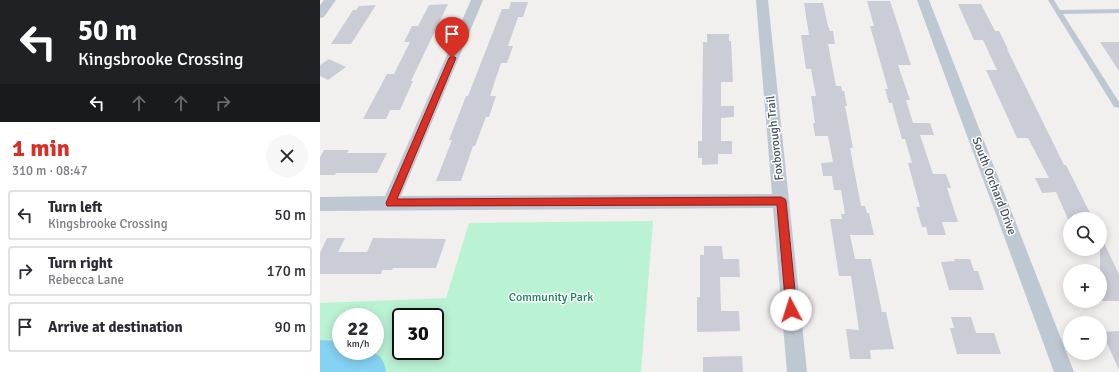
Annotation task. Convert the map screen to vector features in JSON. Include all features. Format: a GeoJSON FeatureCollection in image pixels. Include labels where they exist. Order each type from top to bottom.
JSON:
{"type":"FeatureCollection","features":[{"type":"Feature","properties":{"kind":"street"},"geometry":{"type":"LineString","coordinates":[[320,14],[330,0]]}},
{"type":"Feature","properties":{"kind":"street"},"geometry":{"type":"LineString","coordinates":[[390,203],[477,0]]}},
{"type":"Feature","properties":{"kind":"street","name":"Foxborough Trail"},"geometry":{"type":"LineString","coordinates":[[762,0],[797,372]]}},
{"type":"Feature","properties":{"kind":"street","name":"South Orchard Drive"},"geometry":{"type":"LineString","coordinates":[[923,0],[1064,372]]}},
{"type":"Feature","properties":{"kind":"street"},"geometry":{"type":"LineString","coordinates":[[320,204],[781,201]]}},
{"type":"Feature","properties":{"kind":"lane"},"geometry":{"type":"LineString","coordinates":[[1051,0],[1117,105],[1119,105]]}},
{"type":"Feature","properties":{"kind":"lane"},"geometry":{"type":"LineString","coordinates":[[1059,12],[1119,11]]}},
{"type":"Feature","properties":{"kind":"green space","name":"Community Park"},"geometry":{"type":"Polygon","coordinates":[[[653,221],[641,372],[320,372],[320,303],[446,298],[469,223],[653,221]]]}},
{"type":"Feature","properties":{"kind":"water"},"geometry":{"type":"Polygon","coordinates":[[[320,340],[332,341],[332,360],[382,360],[386,372],[320,372],[320,340]]]}},
{"type":"Feature","properties":{"kind":"building"},"geometry":{"type":"Polygon","coordinates":[[[867,1],[890,1],[911,65],[898,65],[910,100],[906,100],[913,123],[930,123],[934,135],[920,135],[933,174],[946,174],[951,188],[947,188],[958,222],[942,222],[946,235],[928,235],[926,227],[922,227],[916,207],[920,207],[908,163],[912,163],[905,139],[902,139],[892,103],[889,103],[885,89],[888,89],[870,26],[874,26],[867,1]]]}},
{"type":"Feature","properties":{"kind":"building"},"geometry":{"type":"Polygon","coordinates":[[[511,2],[528,2],[523,17],[518,17],[508,46],[513,46],[507,63],[501,63],[490,96],[496,96],[489,117],[486,117],[475,146],[473,146],[461,181],[436,181],[452,140],[449,140],[502,9],[509,9],[511,2]]]}},
{"type":"Feature","properties":{"kind":"building"},"geometry":{"type":"Polygon","coordinates":[[[804,3],[823,3],[828,26],[830,31],[833,31],[835,44],[828,44],[836,86],[841,86],[842,91],[844,91],[847,106],[845,106],[853,148],[850,148],[861,206],[865,206],[867,213],[869,213],[874,235],[850,235],[855,259],[871,259],[882,312],[886,312],[894,349],[870,350],[871,359],[850,359],[846,329],[859,330],[851,276],[839,276],[830,219],[842,219],[841,214],[845,214],[841,190],[834,190],[832,176],[823,176],[821,163],[833,162],[828,136],[815,136],[813,123],[815,123],[811,96],[816,96],[811,69],[806,69],[801,35],[809,35],[804,3]]]}},
{"type":"Feature","properties":{"kind":"building"},"geometry":{"type":"Polygon","coordinates":[[[448,4],[411,81],[413,81],[400,110],[390,110],[386,119],[363,119],[387,74],[394,74],[410,42],[404,42],[412,26],[418,26],[429,5],[448,4]]]}},
{"type":"Feature","properties":{"kind":"building"},"geometry":{"type":"Polygon","coordinates":[[[958,4],[981,4],[995,31],[999,31],[1064,165],[1066,165],[1090,212],[1065,212],[1056,192],[1042,193],[1035,178],[1049,178],[1028,138],[1017,138],[986,70],[997,70],[983,40],[974,40],[958,4]]]}},
{"type":"Feature","properties":{"kind":"building"},"geometry":{"type":"Polygon","coordinates":[[[376,5],[351,44],[331,44],[353,10],[356,10],[359,6],[376,5]]]}},
{"type":"Feature","properties":{"kind":"building"},"geometry":{"type":"Polygon","coordinates":[[[707,34],[729,34],[729,41],[731,41],[733,82],[721,82],[721,106],[734,106],[734,117],[721,118],[721,141],[732,141],[732,154],[718,154],[718,164],[702,165],[702,158],[698,158],[698,141],[702,141],[703,42],[707,42],[707,34]]]}},
{"type":"Feature","properties":{"kind":"building"},"geometry":{"type":"Polygon","coordinates":[[[1100,42],[1119,42],[1119,71],[1100,42]]]}},
{"type":"Feature","properties":{"kind":"building"},"geometry":{"type":"Polygon","coordinates":[[[329,59],[346,67],[328,80],[320,76],[320,65],[329,59]]]}},
{"type":"Feature","properties":{"kind":"building"},"geometry":{"type":"Polygon","coordinates":[[[324,150],[349,150],[347,153],[387,153],[377,173],[336,173],[335,175],[320,175],[320,157],[324,150]]]}},
{"type":"Feature","properties":{"kind":"building"},"geometry":{"type":"Polygon","coordinates":[[[327,238],[345,238],[338,252],[367,252],[373,238],[446,239],[436,268],[393,268],[392,270],[382,270],[381,274],[320,274],[320,253],[327,238]]]}},
{"type":"Feature","properties":{"kind":"building"},"geometry":{"type":"Polygon","coordinates":[[[704,246],[722,246],[723,259],[739,259],[740,277],[720,277],[721,311],[739,311],[740,331],[697,332],[697,297],[700,297],[700,255],[704,255],[704,246]]]}},
{"type":"Feature","properties":{"kind":"building"},"geometry":{"type":"Polygon","coordinates":[[[1107,249],[1119,274],[1119,301],[1107,301],[1107,264],[1100,264],[1100,256],[1107,256],[1107,249]]]}},
{"type":"Feature","properties":{"kind":"building"},"geometry":{"type":"Polygon","coordinates":[[[954,259],[970,259],[974,271],[978,271],[984,290],[949,290],[941,262],[955,261],[954,259]]]}},
{"type":"Feature","properties":{"kind":"building"},"geometry":{"type":"Polygon","coordinates":[[[951,317],[971,317],[976,333],[994,333],[1001,354],[957,354],[950,328],[954,328],[951,317]]]}},
{"type":"Feature","properties":{"kind":"building"},"geometry":{"type":"Polygon","coordinates":[[[1119,331],[1119,370],[1107,343],[1107,332],[1119,331]]]}},
{"type":"Feature","properties":{"kind":"building"},"geometry":{"type":"Polygon","coordinates":[[[742,356],[743,372],[703,372],[703,357],[742,356]]]}},
{"type":"Feature","properties":{"kind":"route"},"geometry":{"type":"LineString","coordinates":[[452,58],[390,203],[781,201],[791,310]]}}]}
